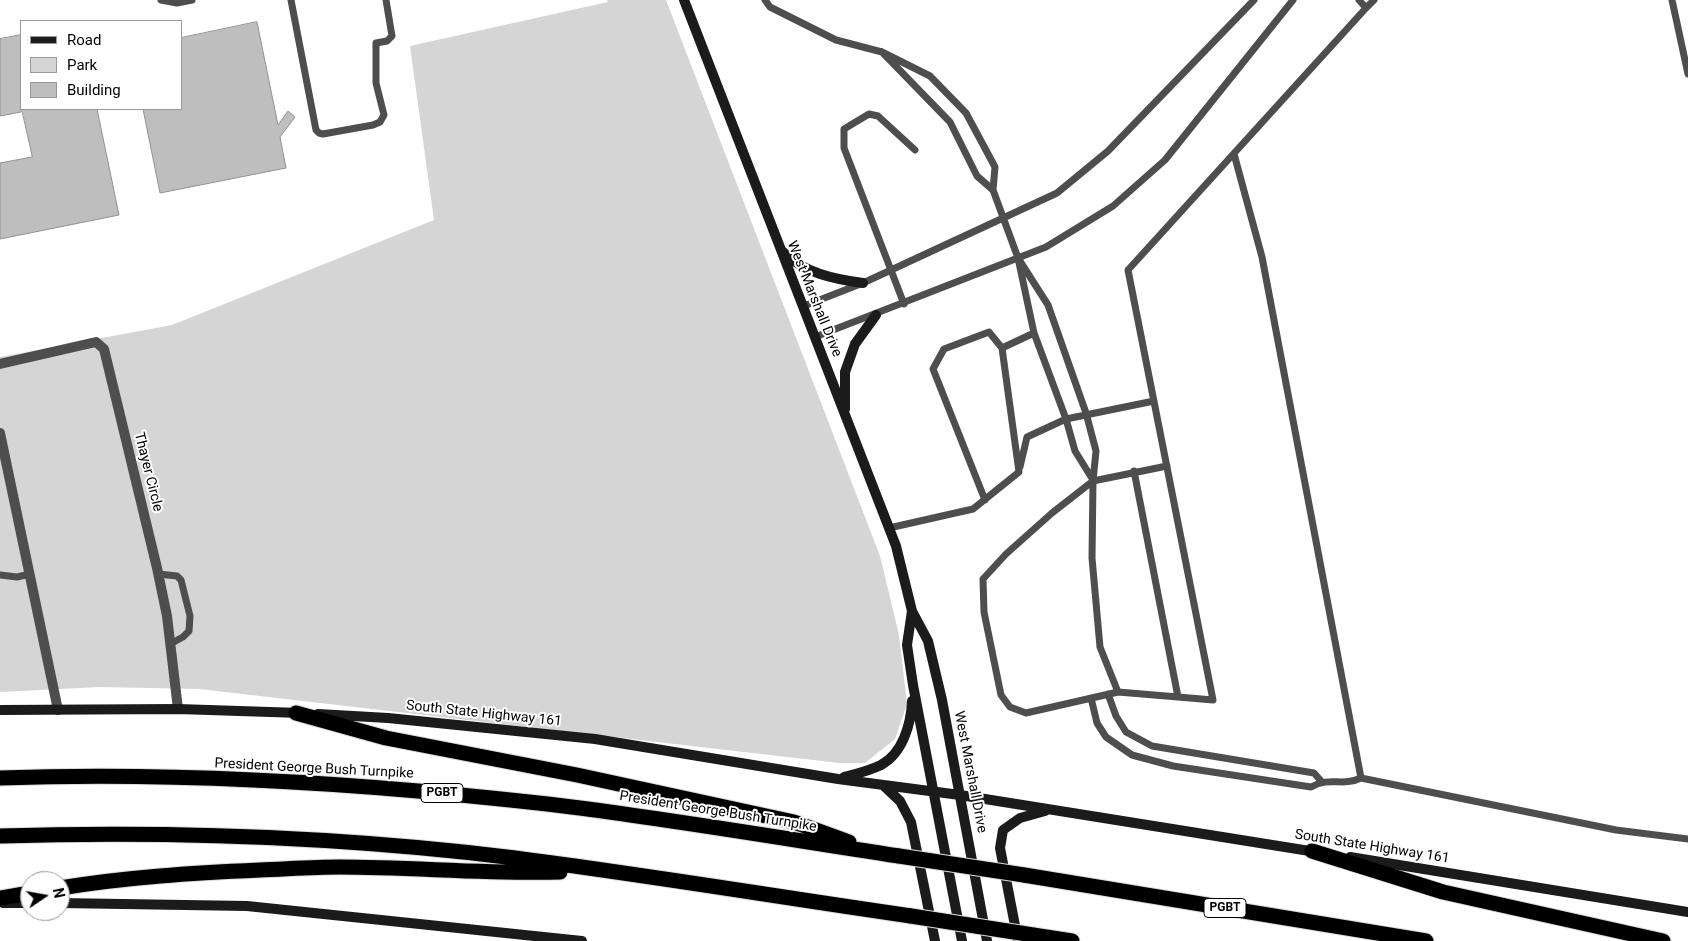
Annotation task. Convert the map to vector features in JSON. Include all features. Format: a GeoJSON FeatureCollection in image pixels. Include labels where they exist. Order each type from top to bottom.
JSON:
{"type":"FeatureCollection","features":[{"type":"Feature","properties":{"kind":"highway"},"geometry":{"type":"LineString","coordinates":[[296,713],[386,738],[577,775],[794,822],[881,853]]}},
{"type":"Feature","properties":{"kind":"highway","name":"President George Bush Turnpike"},"geometry":{"type":"LineString","coordinates":[[0,778],[107,777],[299,782],[393,789],[580,808],[1024,875],[1426,941]]}},
{"type":"Feature","properties":{"kind":"highway"},"geometry":{"type":"LineString","coordinates":[[0,836],[143,835],[238,837],[338,842],[514,858],[1072,941]]}},
{"type":"Feature","properties":{"kind":"highway"},"geometry":{"type":"LineString","coordinates":[[1312,851],[1443,892],[1663,941]]}},
{"type":"Feature","properties":{"kind":"highway"},"geometry":{"type":"LineString","coordinates":[[70,886],[173,874],[338,867],[427,868],[512,873],[601,870]]}},
{"type":"Feature","properties":{"kind":"highway"},"geometry":{"type":"LineString","coordinates":[[0,898],[20,895]]}},
{"type":"Feature","properties":{"kind":"main road","name":"West Marshall Drive"},"geometry":{"type":"LineString","coordinates":[[684,0],[896,546],[912,611],[928,641],[942,700],[987,941]]}},
{"type":"Feature","properties":{"kind":"main road"},"geometry":{"type":"LineString","coordinates":[[779,247],[790,259],[814,272],[835,280],[863,283]]}},
{"type":"Feature","properties":{"kind":"main road"},"geometry":{"type":"LineString","coordinates":[[846,418],[845,372],[855,344],[876,315]]}},
{"type":"Feature","properties":{"kind":"main road","name":"West Marshall Drive"},"geometry":{"type":"LineString","coordinates":[[912,611],[908,646],[913,685],[962,941]]}},
{"type":"Feature","properties":{"kind":"main road"},"geometry":{"type":"LineString","coordinates":[[838,779],[883,764],[895,752],[905,735],[911,716],[913,685]]}},
{"type":"Feature","properties":{"kind":"main road","name":"South State Highway 161"},"geometry":{"type":"LineString","coordinates":[[0,710],[178,709],[296,713],[388,718],[596,739],[838,779],[960,795],[1688,912]]}},
{"type":"Feature","properties":{"kind":"main road"},"geometry":{"type":"LineString","coordinates":[[883,785],[900,801],[911,822],[935,941]]}},
{"type":"Feature","properties":{"kind":"main road"},"geometry":{"type":"LineString","coordinates":[[1018,941],[1000,848],[1003,830],[1020,818],[1051,810]]}},
{"type":"Feature","properties":{"kind":"main road"},"geometry":{"type":"LineString","coordinates":[[0,903],[20,903]]}},
{"type":"Feature","properties":{"kind":"main road"},"geometry":{"type":"LineString","coordinates":[[70,903],[247,906],[582,941]]}},
{"type":"Feature","properties":{"kind":"street","name":"Thayer Circle"},"geometry":{"type":"LineString","coordinates":[[0,364],[96,342],[104,350],[167,616],[178,709]]}},
{"type":"Feature","properties":{"kind":"street"},"geometry":{"type":"LineString","coordinates":[[0,432],[58,710]]}},
{"type":"Feature","properties":{"kind":"lane"},"geometry":{"type":"LineString","coordinates":[[162,0],[177,3],[192,0]]}},
{"type":"Feature","properties":{"kind":"lane"},"geometry":{"type":"LineString","coordinates":[[291,0],[316,130],[319,134],[323,134],[373,125],[380,122],[384,115],[376,83],[376,43],[387,41],[392,36],[386,0]]}},
{"type":"Feature","properties":{"kind":"lane"},"geometry":{"type":"LineString","coordinates":[[765,0],[770,7],[836,40],[882,52],[930,76],[966,113],[995,167],[993,190],[1018,258],[1034,333],[1066,419],[1075,451],[1093,481]]}},
{"type":"Feature","properties":{"kind":"lane"},"geometry":{"type":"LineString","coordinates":[[804,306],[863,283],[1057,193],[1108,151],[1254,0]]}},
{"type":"Feature","properties":{"kind":"lane"},"geometry":{"type":"LineString","coordinates":[[815,337],[876,315],[1046,247],[1112,206],[1166,160],[1293,0]]}},
{"type":"Feature","properties":{"kind":"lane"},"geometry":{"type":"LineString","coordinates":[[1359,0],[1366,8]]}},
{"type":"Feature","properties":{"kind":"lane"},"geometry":{"type":"LineString","coordinates":[[1167,466],[1134,471],[1093,481],[1052,513],[1006,554],[983,579],[984,612],[1001,696],[1010,706],[1026,713],[1118,692],[1213,700],[1167,466],[1128,270],[1374,0]]}},
{"type":"Feature","properties":{"kind":"lane"},"geometry":{"type":"LineString","coordinates":[[1672,0],[1688,74]]}},
{"type":"Feature","properties":{"kind":"lane"},"geometry":{"type":"LineString","coordinates":[[882,52],[950,122],[977,176],[993,190]]}},
{"type":"Feature","properties":{"kind":"lane"},"geometry":{"type":"LineString","coordinates":[[904,304],[844,148],[844,129],[869,114],[878,116],[915,150]]}},
{"type":"Feature","properties":{"kind":"lane"},"geometry":{"type":"LineString","coordinates":[[1234,154],[1262,258],[1361,778]]}},
{"type":"Feature","properties":{"kind":"lane"},"geometry":{"type":"LineString","coordinates":[[1018,258],[1048,306],[1086,413],[1096,451],[1093,481],[1092,558],[1100,647],[1118,692]]}},
{"type":"Feature","properties":{"kind":"lane"},"geometry":{"type":"LineString","coordinates":[[984,500],[933,369],[944,349],[989,332],[1002,348],[1019,472]]}},
{"type":"Feature","properties":{"kind":"lane"},"geometry":{"type":"LineString","coordinates":[[1002,348],[1034,333]]}},
{"type":"Feature","properties":{"kind":"lane"},"geometry":{"type":"LineString","coordinates":[[889,528],[973,509],[1019,472],[1027,437],[1066,419],[1086,413],[1154,401]]}},
{"type":"Feature","properties":{"kind":"lane"},"geometry":{"type":"LineString","coordinates":[[1134,471],[1178,697]]}},
{"type":"Feature","properties":{"kind":"lane"},"geometry":{"type":"LineString","coordinates":[[0,575],[17,577],[30,574]]}},
{"type":"Feature","properties":{"kind":"lane"},"geometry":{"type":"LineString","coordinates":[[158,574],[176,576],[181,580],[190,616],[189,631],[184,637],[170,644]]}},
{"type":"Feature","properties":{"kind":"lane"},"geometry":{"type":"LineString","coordinates":[[1108,694],[1116,716],[1126,732],[1152,746],[1314,774],[1322,782]]}},
{"type":"Feature","properties":{"kind":"lane"},"geometry":{"type":"LineString","coordinates":[[1091,698],[1097,724],[1106,737],[1132,755],[1173,766],[1312,787],[1322,782],[1352,783],[1361,778],[1616,830],[1688,839]]}},
{"type":"Feature","properties":{"kind":"green space"},"geometry":{"type":"Polygon","coordinates":[[[607,0],[666,0],[880,556],[899,635],[907,704],[895,739],[865,763],[839,763],[199,689],[100,687],[0,692],[0,357],[172,325],[434,220],[410,46],[608,2],[607,0]]]}},
{"type":"Feature","properties":{"kind":"building"},"geometry":{"type":"Polygon","coordinates":[[[257,22],[278,125],[288,111],[295,117],[280,137],[286,168],[160,193],[143,110],[182,110],[182,38],[257,22]]]}},
{"type":"Feature","properties":{"kind":"building"},"geometry":{"type":"Polygon","coordinates":[[[20,35],[21,112],[0,116],[0,39],[20,35]]]}},
{"type":"Feature","properties":{"kind":"building"},"geometry":{"type":"Polygon","coordinates":[[[22,110],[97,110],[119,215],[0,239],[0,163],[32,157],[22,110]]]}}]}
